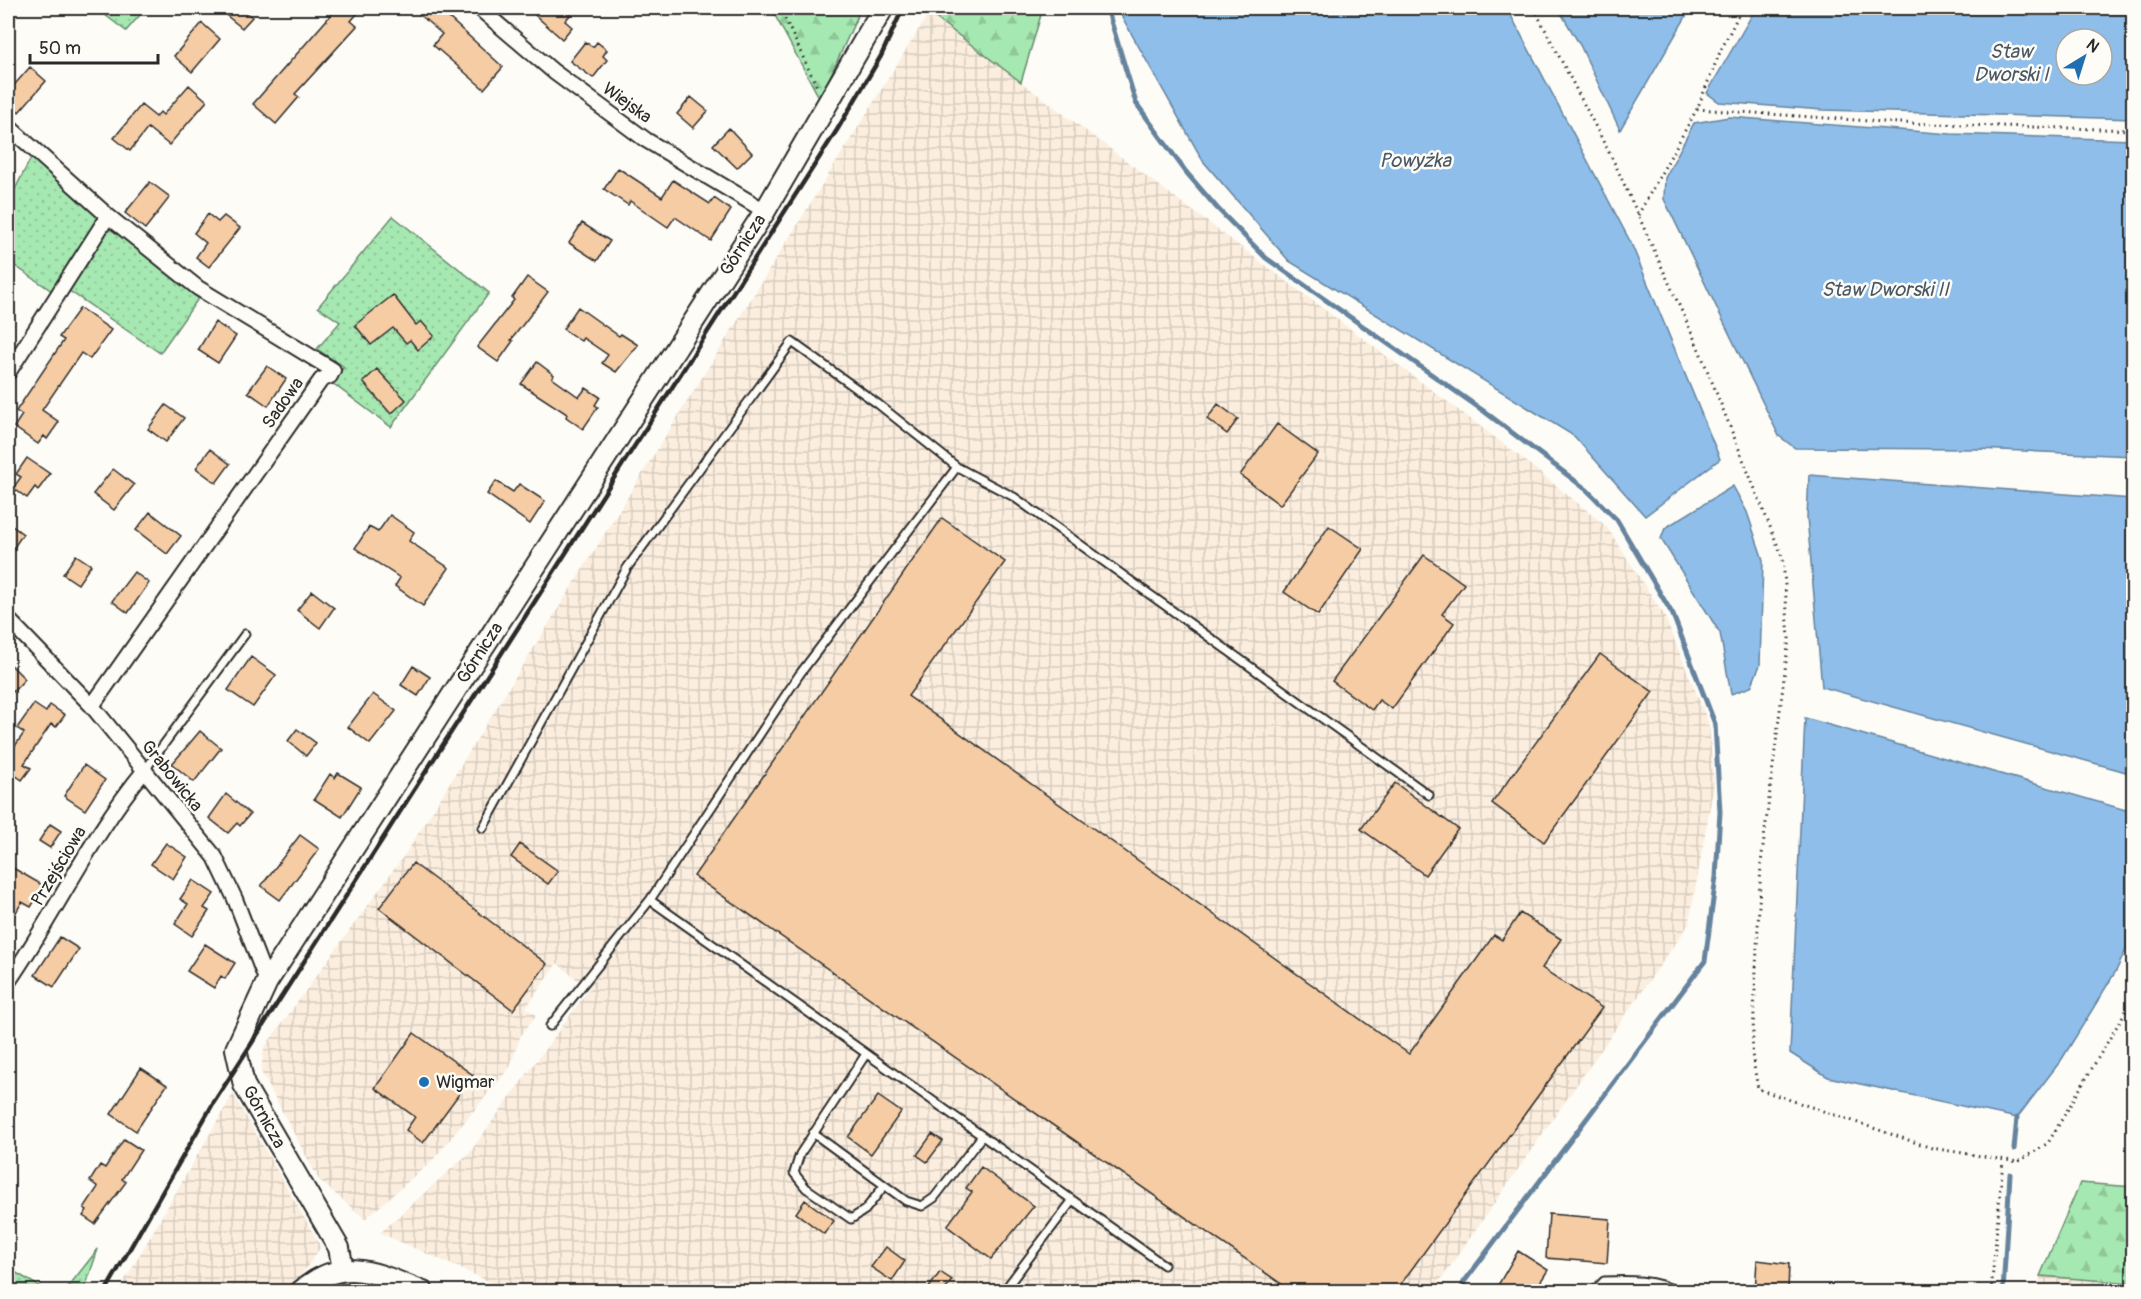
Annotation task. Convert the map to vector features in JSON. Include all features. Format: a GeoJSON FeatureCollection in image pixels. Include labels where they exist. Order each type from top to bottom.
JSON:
{"type":"FeatureCollection","features":[{"type":"Feature","properties":{"kind":"street","name":"Wiejska"},"geometry":{"type":"LineString","coordinates":[[478,8],[554,72],[646,140],[765,211]]}},
{"type":"Feature","properties":{"kind":"street","name":"Górnicza"},"geometry":{"type":"LineString","coordinates":[[343,1269],[339,1248],[244,1085],[236,1049],[267,982],[765,211],[883,8]]}},
{"type":"Feature","properties":{"kind":"street","name":"Sadowa"},"geometry":{"type":"LineString","coordinates":[[8,126],[108,216],[198,288],[333,370],[330,376],[321,380],[92,706]]}},
{"type":"Feature","properties":{"kind":"street"},"geometry":{"type":"LineString","coordinates":[[8,374],[108,216]]}},
{"type":"Feature","properties":{"kind":"street","name":"Grabowicka"},"geometry":{"type":"LineString","coordinates":[[8,619],[92,706],[215,857],[235,899],[267,982]]}},
{"type":"Feature","properties":{"kind":"street","name":"Przejściowa"},"geometry":{"type":"LineString","coordinates":[[8,982],[119,801],[145,770]]}},
{"type":"Feature","properties":{"kind":"street"},"geometry":{"type":"LineString","coordinates":[[300,1292],[314,1280],[343,1269],[378,1273],[423,1292]]}},
{"type":"Feature","properties":{"kind":"lane"},"geometry":{"type":"LineString","coordinates":[[483,828],[627,568],[792,342],[878,404],[957,467],[1014,497],[1429,795]]}},
{"type":"Feature","properties":{"kind":"lane"},"geometry":{"type":"LineString","coordinates":[[550,1026],[650,900],[799,675],[957,467]]}},
{"type":"Feature","properties":{"kind":"lane"},"geometry":{"type":"LineString","coordinates":[[145,770],[245,634]]}},
{"type":"Feature","properties":{"kind":"lane"},"geometry":{"type":"LineString","coordinates":[[650,900],[1164,1265]]}},
{"type":"Feature","properties":{"kind":"lane"},"geometry":{"type":"LineString","coordinates":[[866,1054],[800,1154],[794,1173],[806,1188],[851,1219],[865,1210],[884,1186]]}},
{"type":"Feature","properties":{"kind":"lane"},"geometry":{"type":"LineString","coordinates":[[813,1133],[906,1201],[922,1206],[934,1198],[982,1136]]}},
{"type":"Feature","properties":{"kind":"lane"},"geometry":{"type":"LineString","coordinates":[[1004,1292],[1072,1201]]}},
{"type":"Feature","properties":{"kind":"lane"},"geometry":{"type":"LineString","coordinates":[[1593,1292],[1604,1281],[1623,1280],[1651,1281],[1678,1292]]}},
{"type":"Feature","properties":{"kind":"path"},"geometry":{"type":"LineString","coordinates":[[780,8],[826,109]]}},
{"type":"Feature","properties":{"kind":"path"},"geometry":{"type":"LineString","coordinates":[[1534,8],[1615,164],[1698,347],[1783,559],[1789,638],[1761,863],[1752,1054],[1758,1089],[1932,1148],[2019,1162],[2048,1143],[2133,997]]}},
{"type":"Feature","properties":{"kind":"path"},"geometry":{"type":"LineString","coordinates":[[1638,215],[1697,109],[1720,52],[1742,8]]}},
{"type":"Feature","properties":{"kind":"path"},"geometry":{"type":"LineString","coordinates":[[1697,109],[1898,123],[2133,130]]}},
{"type":"Feature","properties":{"kind":"path"},"geometry":{"type":"LineString","coordinates":[[1991,1292],[2003,1161]]}},
{"type":"Feature","properties":{"kind":"shaded area"},"geometry":{"type":"Polygon","coordinates":[[[929,13],[1513,451],[1606,526],[1664,615],[1709,724],[1714,784],[1689,924],[1433,1291],[511,1291],[380,1233],[470,1152],[589,989],[557,963],[526,1008],[536,1015],[520,1037],[510,1067],[432,1161],[365,1219],[319,1180],[261,1072],[264,1048],[408,850],[929,13]]]}},
{"type":"Feature","properties":{"kind":"shaded area"},"geometry":{"type":"Polygon","coordinates":[[[233,1094],[321,1247],[290,1291],[118,1292],[233,1094]]]}},
{"type":"Feature","properties":{"kind":"shaded area"},"geometry":{"type":"Polygon","coordinates":[[[2040,1276],[2133,1283],[2133,1291],[2039,1292],[2040,1276]]]}},
{"type":"Feature","properties":{"kind":"green space"},"geometry":{"type":"Polygon","coordinates":[[[96,8],[146,8],[126,31],[96,8]]]}},
{"type":"Feature","properties":{"kind":"green space"},"geometry":{"type":"Polygon","coordinates":[[[771,8],[861,8],[820,99],[771,8]]]}},
{"type":"Feature","properties":{"kind":"green space"},"geometry":{"type":"Polygon","coordinates":[[[931,8],[1043,8],[1021,82],[929,13],[931,8]]]}},
{"type":"Feature","properties":{"kind":"green space"},"geometry":{"type":"Polygon","coordinates":[[[33,154],[94,209],[98,220],[52,291],[8,261],[8,203],[33,154]]]}},
{"type":"Feature","properties":{"kind":"green space"},"geometry":{"type":"Polygon","coordinates":[[[393,216],[489,293],[391,427],[332,383],[344,367],[317,349],[340,322],[318,307],[393,216]]]}},
{"type":"Feature","properties":{"kind":"green space"},"geometry":{"type":"Polygon","coordinates":[[[108,228],[116,230],[200,296],[160,353],[68,290],[108,228]]]}},
{"type":"Feature","properties":{"kind":"green space"},"geometry":{"type":"Polygon","coordinates":[[[2080,1183],[2133,1187],[2133,1283],[2040,1276],[2080,1183]]]}},
{"type":"Feature","properties":{"kind":"green space"},"geometry":{"type":"Polygon","coordinates":[[[98,1249],[84,1291],[65,1291],[98,1249]]]}},
{"type":"Feature","properties":{"kind":"green space"},"geometry":{"type":"Polygon","coordinates":[[[8,1268],[47,1291],[8,1291],[8,1268]]]}},
{"type":"Feature","properties":{"kind":"green space"},"geometry":{"type":"Polygon","coordinates":[[[347,1271],[394,1291],[327,1292],[347,1271]]]}},
{"type":"Feature","properties":{"kind":"water","name":"Powyżka"},"geometry":{"type":"Polygon","coordinates":[[[1117,8],[1507,8],[1631,243],[1720,459],[1645,516],[1574,436],[1289,261],[1203,161],[1117,8]]]}},
{"type":"Feature","properties":{"kind":"water"},"geometry":{"type":"Polygon","coordinates":[[[1558,8],[1691,8],[1620,130],[1580,45],[1558,8]]]}},
{"type":"Feature","properties":{"kind":"water","name":"Staw Dworski I"},"geometry":{"type":"Polygon","coordinates":[[[1756,8],[2133,8],[2133,119],[1823,110],[1719,102],[1707,93],[1756,8]]]}},
{"type":"Feature","properties":{"kind":"water","name":"Staw Dworski II"},"geometry":{"type":"Polygon","coordinates":[[[1729,117],[1951,134],[2133,140],[2133,456],[1977,449],[1795,448],[1779,436],[1664,199],[1665,178],[1694,123],[1729,117]]]}},
{"type":"Feature","properties":{"kind":"water"},"geometry":{"type":"Polygon","coordinates":[[[1809,475],[2133,499],[2133,774],[1822,687],[1807,517],[1809,475]]]}},
{"type":"Feature","properties":{"kind":"water"},"geometry":{"type":"Polygon","coordinates":[[[1733,486],[1747,512],[1763,560],[1760,665],[1751,687],[1731,694],[1720,633],[1661,539],[1665,528],[1733,486]]]}},
{"type":"Feature","properties":{"kind":"water"},"geometry":{"type":"Polygon","coordinates":[[[1805,718],[2133,812],[2133,935],[2116,971],[2062,1059],[2017,1118],[1828,1077],[1790,1053],[1805,718]]]}},
{"type":"Feature","properties":{"kind":"building"},"geometry":{"type":"Polygon","coordinates":[[[234,8],[240,8],[252,17],[242,28],[227,16],[234,8]]]}},
{"type":"Feature","properties":{"kind":"building"},"geometry":{"type":"Polygon","coordinates":[[[337,8],[350,8],[357,14],[351,21],[357,26],[295,94],[299,97],[276,124],[253,104],[337,8]]]}},
{"type":"Feature","properties":{"kind":"building"},"geometry":{"type":"Polygon","coordinates":[[[412,8],[438,8],[503,67],[484,89],[433,45],[442,34],[412,8]]]}},
{"type":"Feature","properties":{"kind":"building"},"geometry":{"type":"Polygon","coordinates":[[[527,8],[561,8],[570,15],[565,21],[572,27],[562,39],[527,8]]]}},
{"type":"Feature","properties":{"kind":"building"},"geometry":{"type":"Polygon","coordinates":[[[202,23],[220,39],[192,72],[174,56],[202,23]]]}},
{"type":"Feature","properties":{"kind":"building"},"geometry":{"type":"Polygon","coordinates":[[[585,42],[593,47],[597,42],[607,50],[603,56],[607,60],[593,78],[570,61],[585,42]]]}},
{"type":"Feature","properties":{"kind":"building"},"geometry":{"type":"Polygon","coordinates":[[[30,67],[46,81],[19,112],[8,101],[8,92],[30,67]]]}},
{"type":"Feature","properties":{"kind":"building"},"geometry":{"type":"Polygon","coordinates":[[[189,85],[207,101],[169,145],[148,128],[130,151],[114,138],[141,105],[156,117],[160,112],[163,115],[189,85]]]}},
{"type":"Feature","properties":{"kind":"building"},"geometry":{"type":"Polygon","coordinates":[[[691,97],[708,111],[693,128],[677,114],[691,97]]]}},
{"type":"Feature","properties":{"kind":"building"},"geometry":{"type":"Polygon","coordinates":[[[729,128],[752,153],[737,168],[713,145],[729,128]]]}},
{"type":"Feature","properties":{"kind":"building"},"geometry":{"type":"Polygon","coordinates":[[[618,168],[662,197],[673,180],[710,204],[714,198],[731,210],[711,241],[675,217],[668,227],[630,201],[628,205],[604,189],[618,168]]]}},
{"type":"Feature","properties":{"kind":"building"},"geometry":{"type":"Polygon","coordinates":[[[150,182],[170,197],[145,229],[125,213],[150,182]]]}},
{"type":"Feature","properties":{"kind":"building"},"geometry":{"type":"Polygon","coordinates":[[[208,214],[218,222],[224,216],[240,228],[209,267],[196,257],[206,243],[194,233],[208,214]]]}},
{"type":"Feature","properties":{"kind":"building"},"geometry":{"type":"Polygon","coordinates":[[[582,223],[610,241],[597,261],[569,243],[582,223]]]}},
{"type":"Feature","properties":{"kind":"building"},"geometry":{"type":"Polygon","coordinates":[[[527,277],[548,292],[511,340],[513,341],[498,362],[477,347],[514,300],[512,298],[527,277]]]}},
{"type":"Feature","properties":{"kind":"building"},"geometry":{"type":"Polygon","coordinates":[[[393,295],[416,325],[421,321],[434,336],[418,350],[410,340],[406,343],[393,328],[371,345],[355,325],[393,295]]]}},
{"type":"Feature","properties":{"kind":"building"},"geometry":{"type":"Polygon","coordinates":[[[578,307],[619,336],[621,334],[638,345],[616,372],[602,363],[608,355],[583,338],[581,341],[563,329],[578,307]]]}},
{"type":"Feature","properties":{"kind":"building"},"geometry":{"type":"Polygon","coordinates":[[[80,308],[111,330],[90,359],[81,353],[42,410],[59,422],[47,439],[44,436],[38,444],[14,427],[22,415],[16,411],[64,340],[59,337],[80,308]]]}},
{"type":"Feature","properties":{"kind":"building"},"geometry":{"type":"Polygon","coordinates":[[[215,322],[236,336],[218,363],[198,350],[215,322]]]}},
{"type":"Feature","properties":{"kind":"building"},"geometry":{"type":"Polygon","coordinates":[[[537,362],[554,375],[552,378],[579,397],[586,388],[600,397],[595,405],[598,407],[583,429],[566,417],[567,414],[521,384],[537,362]]]}},
{"type":"Feature","properties":{"kind":"building"},"geometry":{"type":"Polygon","coordinates":[[[267,366],[286,379],[268,406],[248,392],[267,366]]]}},
{"type":"Feature","properties":{"kind":"building"},"geometry":{"type":"Polygon","coordinates":[[[377,369],[406,400],[391,414],[363,382],[377,369]]]}},
{"type":"Feature","properties":{"kind":"building"},"geometry":{"type":"Polygon","coordinates":[[[1218,404],[1238,419],[1227,434],[1207,419],[1218,404]]]}},
{"type":"Feature","properties":{"kind":"building"},"geometry":{"type":"Polygon","coordinates":[[[166,405],[184,418],[166,442],[148,429],[166,405]]]}},
{"type":"Feature","properties":{"kind":"building"},"geometry":{"type":"Polygon","coordinates":[[[1277,424],[1318,454],[1280,505],[1240,475],[1277,424]]]}},
{"type":"Feature","properties":{"kind":"building"},"geometry":{"type":"Polygon","coordinates":[[[210,449],[230,464],[216,483],[196,468],[210,449]]]}},
{"type":"Feature","properties":{"kind":"building"},"geometry":{"type":"Polygon","coordinates":[[[27,458],[50,474],[38,490],[35,487],[27,498],[13,488],[21,477],[16,474],[27,458]]]}},
{"type":"Feature","properties":{"kind":"building"},"geometry":{"type":"Polygon","coordinates":[[[113,469],[134,485],[114,510],[93,494],[113,469]]]}},
{"type":"Feature","properties":{"kind":"building"},"geometry":{"type":"Polygon","coordinates":[[[496,481],[513,492],[519,484],[545,501],[530,524],[487,494],[496,481]]]}},
{"type":"Feature","properties":{"kind":"building"},"geometry":{"type":"Polygon","coordinates":[[[150,512],[181,536],[167,554],[136,530],[150,512]]]}},
{"type":"Feature","properties":{"kind":"building"},"geometry":{"type":"Polygon","coordinates":[[[390,515],[414,532],[409,541],[449,568],[423,606],[395,586],[400,578],[355,548],[369,527],[378,532],[390,515]]]}},
{"type":"Feature","properties":{"kind":"building"},"geometry":{"type":"Polygon","coordinates":[[[942,518],[1005,562],[908,696],[1409,1054],[1494,935],[1502,940],[1520,913],[1561,939],[1542,968],[1602,1008],[1395,1292],[1293,1292],[694,876],[942,518]]]}},
{"type":"Feature","properties":{"kind":"building"},"geometry":{"type":"Polygon","coordinates":[[[8,523],[23,534],[8,556],[8,523]]]}},
{"type":"Feature","properties":{"kind":"building"},"geometry":{"type":"Polygon","coordinates":[[[1329,526],[1363,549],[1318,615],[1284,592],[1329,526]]]}},
{"type":"Feature","properties":{"kind":"building"},"geometry":{"type":"Polygon","coordinates":[[[76,555],[91,565],[78,584],[63,574],[76,555]]]}},
{"type":"Feature","properties":{"kind":"building"},"geometry":{"type":"Polygon","coordinates":[[[1424,555],[1464,584],[1442,614],[1454,623],[1392,709],[1379,700],[1372,710],[1332,681],[1424,555]]]}},
{"type":"Feature","properties":{"kind":"building"},"geometry":{"type":"Polygon","coordinates":[[[134,572],[149,583],[128,613],[112,601],[134,572]]]}},
{"type":"Feature","properties":{"kind":"building"},"geometry":{"type":"Polygon","coordinates":[[[312,591],[334,608],[320,628],[297,610],[312,591]]]}},
{"type":"Feature","properties":{"kind":"building"},"geometry":{"type":"Polygon","coordinates":[[[1600,654],[1653,692],[1544,842],[1492,803],[1600,654]]]}},
{"type":"Feature","properties":{"kind":"building"},"geometry":{"type":"Polygon","coordinates":[[[251,657],[276,675],[253,707],[228,690],[251,657]]]}},
{"type":"Feature","properties":{"kind":"building"},"geometry":{"type":"Polygon","coordinates":[[[8,662],[25,679],[8,697],[8,662]]]}},
{"type":"Feature","properties":{"kind":"building"},"geometry":{"type":"Polygon","coordinates":[[[413,666],[430,677],[418,696],[401,685],[413,666]]]}},
{"type":"Feature","properties":{"kind":"building"},"geometry":{"type":"Polygon","coordinates":[[[373,694],[396,711],[370,744],[348,727],[373,694]]]}},
{"type":"Feature","properties":{"kind":"building"},"geometry":{"type":"Polygon","coordinates":[[[34,704],[46,712],[50,705],[65,715],[56,727],[51,724],[24,764],[31,768],[22,780],[8,770],[8,756],[24,733],[17,728],[34,704]]]}},
{"type":"Feature","properties":{"kind":"building"},"geometry":{"type":"Polygon","coordinates":[[[297,729],[316,743],[306,756],[288,741],[297,729]]]}},
{"type":"Feature","properties":{"kind":"building"},"geometry":{"type":"Polygon","coordinates":[[[200,731],[221,748],[194,782],[172,764],[200,731]]]}},
{"type":"Feature","properties":{"kind":"building"},"geometry":{"type":"Polygon","coordinates":[[[84,765],[105,780],[85,810],[64,796],[84,765]]]}},
{"type":"Feature","properties":{"kind":"building"},"geometry":{"type":"Polygon","coordinates":[[[338,773],[361,787],[342,817],[314,799],[330,774],[335,778],[338,773]]]}},
{"type":"Feature","properties":{"kind":"building"},"geometry":{"type":"Polygon","coordinates":[[[1395,783],[1458,829],[1425,875],[1361,829],[1395,783]]]}},
{"type":"Feature","properties":{"kind":"building"},"geometry":{"type":"Polygon","coordinates":[[[226,794],[250,814],[240,826],[237,823],[228,833],[209,818],[226,794]]]}},
{"type":"Feature","properties":{"kind":"building"},"geometry":{"type":"Polygon","coordinates":[[[50,824],[61,831],[50,848],[39,841],[50,824]]]}},
{"type":"Feature","properties":{"kind":"building"},"geometry":{"type":"Polygon","coordinates":[[[300,835],[319,849],[280,900],[261,886],[300,835]]]}},
{"type":"Feature","properties":{"kind":"building"},"geometry":{"type":"Polygon","coordinates":[[[166,843],[187,857],[173,879],[151,864],[166,843]]]}},
{"type":"Feature","properties":{"kind":"building"},"geometry":{"type":"Polygon","coordinates":[[[520,844],[558,871],[548,884],[511,857],[520,844]]]}},
{"type":"Feature","properties":{"kind":"building"},"geometry":{"type":"Polygon","coordinates":[[[413,863],[547,964],[513,1010],[379,908],[413,863]]]}},
{"type":"Feature","properties":{"kind":"building"},"geometry":{"type":"Polygon","coordinates":[[[8,865],[44,886],[31,907],[22,902],[8,926],[8,865]]]}},
{"type":"Feature","properties":{"kind":"building"},"geometry":{"type":"Polygon","coordinates":[[[193,880],[214,894],[204,908],[209,911],[192,936],[175,924],[188,904],[180,899],[193,880]]]}},
{"type":"Feature","properties":{"kind":"building"},"geometry":{"type":"Polygon","coordinates":[[[60,937],[79,949],[54,987],[35,975],[60,937]]]}},
{"type":"Feature","properties":{"kind":"building"},"geometry":{"type":"Polygon","coordinates":[[[205,944],[235,963],[225,979],[221,976],[214,988],[187,971],[205,944]]]}},
{"type":"Feature","properties":{"kind":"building","name":"Wigmar"},"geometry":{"type":"Polygon","coordinates":[[[414,1033],[473,1075],[423,1143],[406,1130],[415,1117],[375,1088],[414,1033]]]}},
{"type":"Feature","properties":{"kind":"building"},"geometry":{"type":"Polygon","coordinates":[[[141,1068],[167,1085],[136,1131],[111,1114],[141,1068]]]}},
{"type":"Feature","properties":{"kind":"building"},"geometry":{"type":"Polygon","coordinates":[[[878,1096],[901,1112],[871,1154],[848,1137],[878,1096]]]}},
{"type":"Feature","properties":{"kind":"building"},"geometry":{"type":"Polygon","coordinates":[[[932,1134],[943,1141],[927,1162],[917,1155],[932,1134]]]}},
{"type":"Feature","properties":{"kind":"building"},"geometry":{"type":"Polygon","coordinates":[[[124,1139],[141,1150],[122,1179],[126,1182],[95,1224],[83,1216],[87,1210],[84,1208],[98,1187],[90,1181],[100,1165],[105,1168],[124,1139]]]}},
{"type":"Feature","properties":{"kind":"building"},"geometry":{"type":"Polygon","coordinates":[[[981,1167],[1034,1206],[991,1259],[947,1226],[972,1192],[966,1188],[981,1167]]]}},
{"type":"Feature","properties":{"kind":"building"},"geometry":{"type":"Polygon","coordinates":[[[805,1200],[834,1221],[824,1234],[796,1213],[805,1200]]]}},
{"type":"Feature","properties":{"kind":"building"},"geometry":{"type":"Polygon","coordinates":[[[1549,1214],[1610,1219],[1607,1263],[1546,1258],[1549,1214]]]}},
{"type":"Feature","properties":{"kind":"building"},"geometry":{"type":"Polygon","coordinates":[[[886,1247],[905,1261],[892,1281],[871,1267],[886,1247]]]}},
{"type":"Feature","properties":{"kind":"building"},"geometry":{"type":"Polygon","coordinates":[[[1518,1251],[1548,1270],[1534,1292],[1494,1292],[1518,1251]]]}},
{"type":"Feature","properties":{"kind":"building"},"geometry":{"type":"Polygon","coordinates":[[[1757,1260],[1789,1264],[1788,1292],[1755,1292],[1757,1260]]]}},
{"type":"Feature","properties":{"kind":"building"},"geometry":{"type":"Polygon","coordinates":[[[940,1272],[952,1280],[944,1292],[926,1292],[940,1272]]]}},
{"type":"Feature","properties":{"kind":"waterway"},"geometry":{"type":"LineString","coordinates":[[1107,8],[1136,103],[1186,172],[1217,208],[1266,258],[1485,412],[1587,490],[1617,520],[1673,615],[1715,724],[1720,812],[1716,877],[1705,961],[1464,1282],[1461,1292]]}},
{"type":"Feature","properties":{"kind":"waterway"},"geometry":{"type":"LineString","coordinates":[[2014,1149],[2017,1118]]}},
{"type":"Feature","properties":{"kind":"waterway"},"geometry":{"type":"LineString","coordinates":[[2003,1292],[2010,1174]]}},
{"type":"Feature","properties":{"kind":"railway"},"geometry":{"type":"LineString","coordinates":[[105,1292],[214,1102],[837,130],[881,56],[903,8]]}},
{"type":"Feature","properties":{"kind":"place","name":"Wigmar"},"geometry":{"type":"Point","coordinates":[424,1082]}}]}
